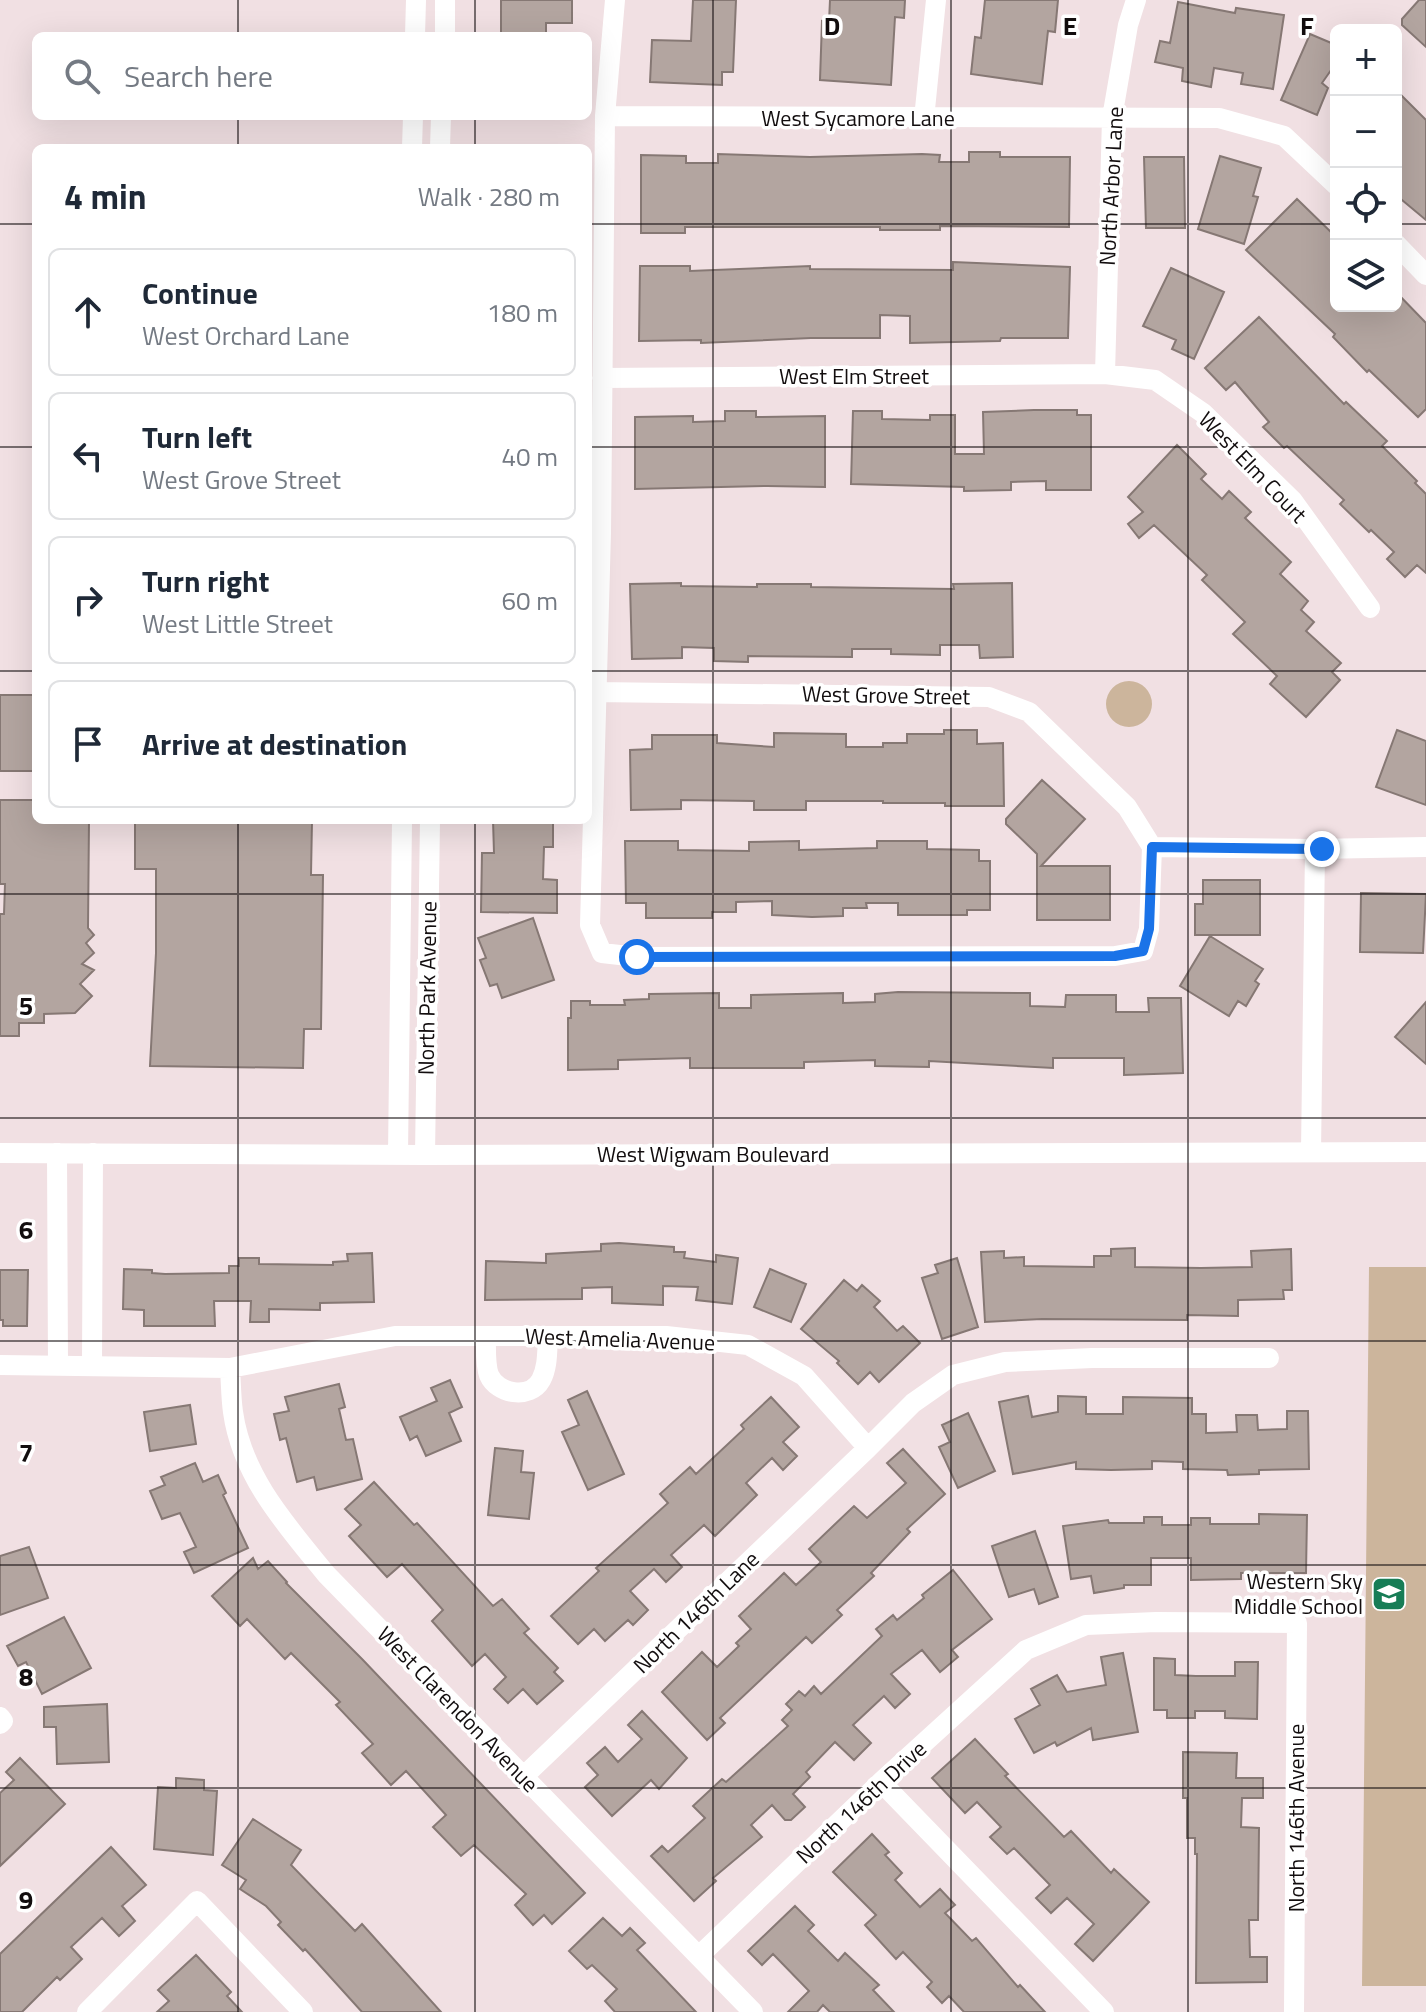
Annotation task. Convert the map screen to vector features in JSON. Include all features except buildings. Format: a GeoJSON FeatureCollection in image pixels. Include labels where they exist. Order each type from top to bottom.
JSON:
{"type":"FeatureCollection","features":[{"type":"Feature","properties":{"kind":"street"},"geometry":{"type":"LineString","coordinates":[[415,32],[416,0]]}},
{"type":"Feature","properties":{"kind":"street"},"geometry":{"type":"LineString","coordinates":[[445,0],[445,32]]}},
{"type":"Feature","properties":{"kind":"street"},"geometry":{"type":"LineString","coordinates":[[615,0],[605,116],[602,378],[594,559],[596,692],[590,925],[602,953],[637,957],[1099,956],[1143,951],[1149,929],[1152,847],[1426,847]]}},
{"type":"Feature","properties":{"kind":"street"},"geometry":{"type":"LineString","coordinates":[[924,119],[936,0]]}},
{"type":"Feature","properties":{"kind":"street","name":"North Arbor Lane"},"geometry":{"type":"LineString","coordinates":[[1105,374],[1112,118],[1128,25],[1136,0]]}},
{"type":"Feature","properties":{"kind":"street","name":"West Sycamore Lane"},"geometry":{"type":"LineString","coordinates":[[605,116],[1219,118],[1284,136],[1330,179]]}},
{"type":"Feature","properties":{"kind":"street"},"geometry":{"type":"LineString","coordinates":[[412,144],[413,120]]}},
{"type":"Feature","properties":{"kind":"street"},"geometry":{"type":"LineString","coordinates":[[440,144],[441,120]]}},
{"type":"Feature","properties":{"kind":"street"},"geometry":{"type":"LineString","coordinates":[[1402,250],[1426,275]]}},
{"type":"Feature","properties":{"kind":"street","name":"West Elm Street"},"geometry":{"type":"LineString","coordinates":[[602,378],[1105,374]]}},
{"type":"Feature","properties":{"kind":"street","name":"West Elm Court"},"geometry":{"type":"LineString","coordinates":[[1105,374],[1155,380],[1203,413],[1293,501],[1370,608]]}},
{"type":"Feature","properties":{"kind":"street","name":"West Grove Street"},"geometry":{"type":"LineString","coordinates":[[596,692],[989,697],[1029,712],[1127,807],[1152,847]]}},
{"type":"Feature","properties":{"kind":"street","name":"North Park Avenue"},"geometry":{"type":"LineString","coordinates":[[398,1155],[402,824]]}},
{"type":"Feature","properties":{"kind":"street","name":"North Park Avenue"},"geometry":{"type":"LineString","coordinates":[[425,1155],[430,824]]}},
{"type":"Feature","properties":{"kind":"street"},"geometry":{"type":"LineString","coordinates":[[1311,1152],[1315,849]]}},
{"type":"Feature","properties":{"kind":"street","name":"West Wigwam Boulevard"},"geometry":{"type":"LineString","coordinates":[[0,1153],[1426,1152]]}},
{"type":"Feature","properties":{"kind":"street"},"geometry":{"type":"LineString","coordinates":[[57,1153],[58,1365]]}},
{"type":"Feature","properties":{"kind":"street"},"geometry":{"type":"LineString","coordinates":[[92,1365],[93,1153]]}},
{"type":"Feature","properties":{"kind":"street","name":"West Amelia Avenue"},"geometry":{"type":"LineString","coordinates":[[0,1365],[230,1368],[395,1336],[666,1336],[748,1345],[804,1376],[868,1448]]}},
{"type":"Feature","properties":{"kind":"street"},"geometry":{"type":"LineString","coordinates":[[486,1336],[488,1373],[497,1388],[514,1393],[536,1388],[539,1384],[545,1372],[548,1336]]}},
{"type":"Feature","properties":{"kind":"street"},"geometry":{"type":"LineString","coordinates":[[868,1448],[913,1403],[953,1375],[1005,1362],[1092,1358],[1269,1358]]}},
{"type":"Feature","properties":{"kind":"street","name":"West Clarendon Avenue"},"geometry":{"type":"LineString","coordinates":[[230,1368],[233,1415],[247,1462],[271,1507],[326,1574],[753,2012]]}},
{"type":"Feature","properties":{"kind":"street","name":"North 146th Lane"},"geometry":{"type":"LineString","coordinates":[[524,1776],[868,1448]]}},
{"type":"Feature","properties":{"kind":"street","name":"North 146th Drive"},"geometry":{"type":"LineString","coordinates":[[699,1956],[881,1782],[1026,1650],[1086,1625],[1297,1623]]}},
{"type":"Feature","properties":{"kind":"street","name":"North 146th Avenue"},"geometry":{"type":"LineString","coordinates":[[1294,2012],[1297,1623]]}},
{"type":"Feature","properties":{"kind":"street"},"geometry":{"type":"LineString","coordinates":[[0,1717],[3,1721],[0,1724]]}},
{"type":"Feature","properties":{"kind":"street"},"geometry":{"type":"LineString","coordinates":[[881,1782],[1104,2012]]}},
{"type":"Feature","properties":{"kind":"street"},"geometry":{"type":"LineString","coordinates":[[87,2012],[197,1901],[303,2012]]}},
{"type":"Feature","properties":{"kind":"shaded area"},"geometry":{"type":"Polygon","coordinates":[[[1129,681],[1145,688],[1152,704],[1145,720],[1129,727],[1113,720],[1106,704],[1113,688],[1129,681]]]}},
{"type":"Feature","properties":{"kind":"shaded area","name":"Western Sky Middle School"},"geometry":{"type":"Polygon","coordinates":[[[1369,1267],[1426,1267],[1426,1986],[1362,1986],[1369,1267]]]}},
{"type":"Feature","properties":{"kind":"place","name":"Western Sky Middle School"},"geometry":{"type":"Point","coordinates":[1389,1594]}},
{"type":"Feature","properties":{"kind":"route"},"geometry":{"type":"LineString","coordinates":[[637,957],[1115,956],[1143,951],[1149,929],[1152,847],[1322,849]]}}]}
